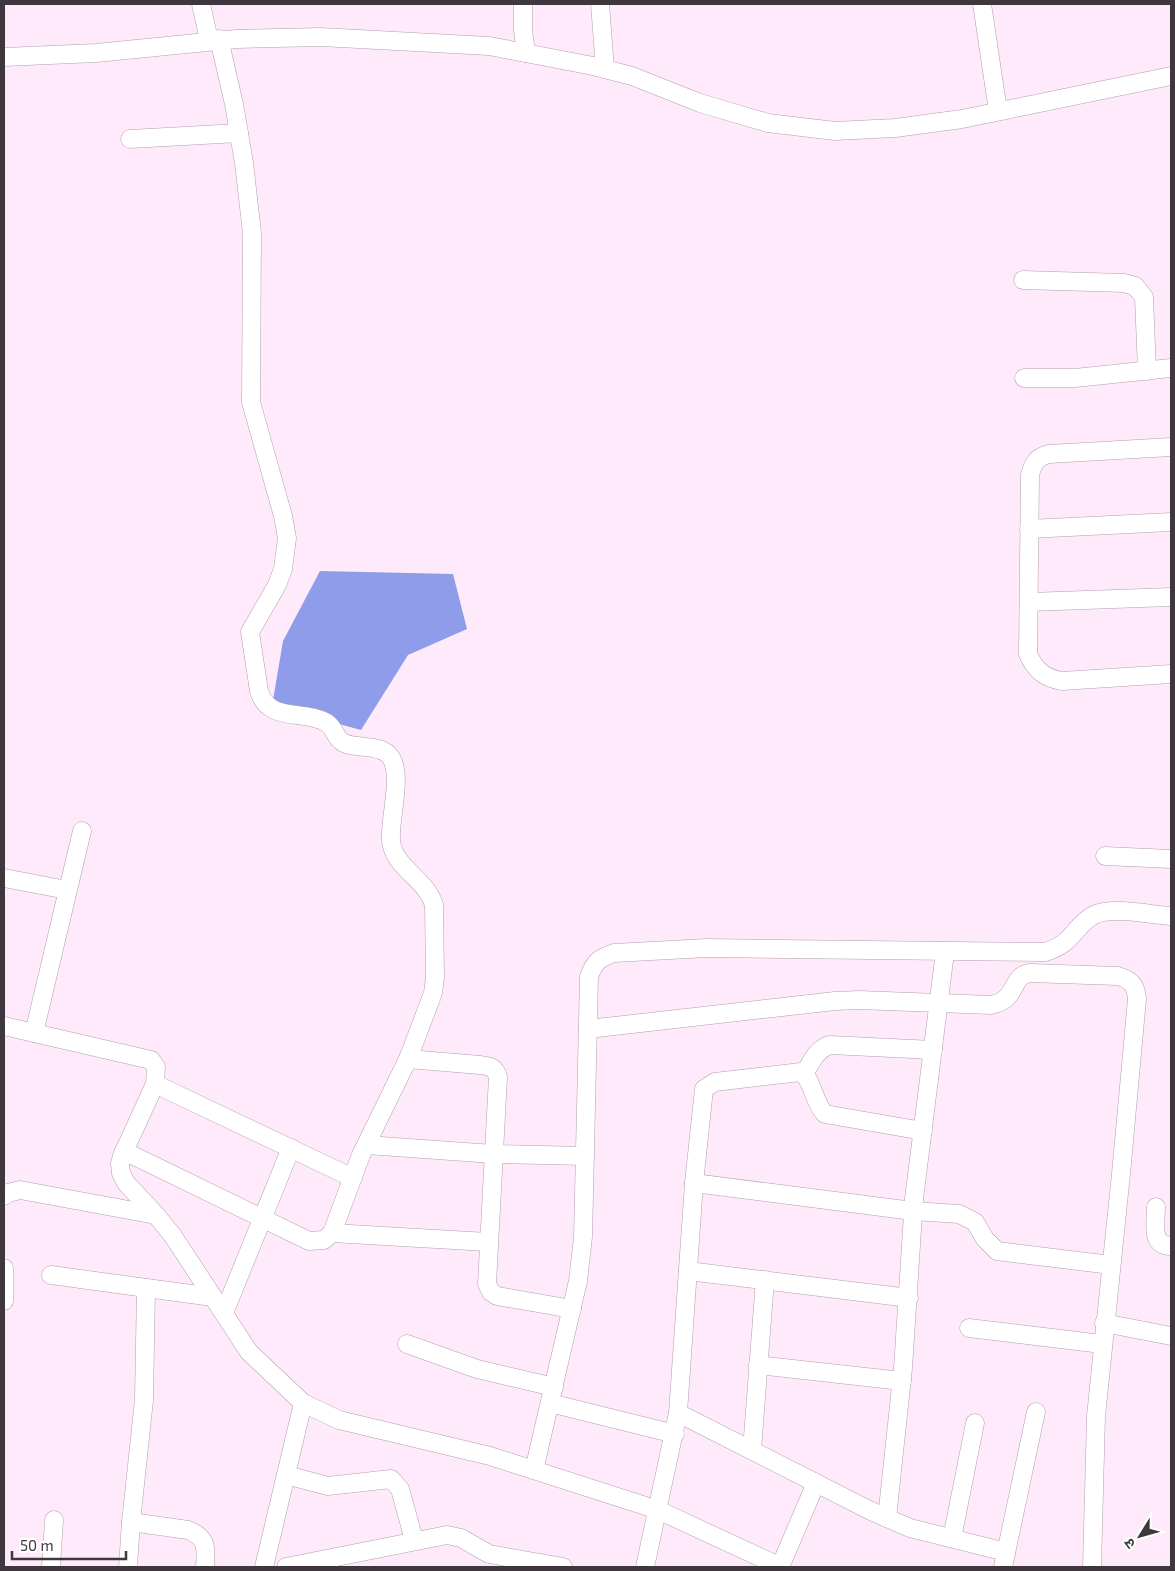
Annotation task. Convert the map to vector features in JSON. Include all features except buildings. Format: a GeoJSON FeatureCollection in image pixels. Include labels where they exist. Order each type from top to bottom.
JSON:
{"type":"FeatureCollection","features":[{"type":"Feature","properties":{"kind":"street"},"geometry":{"type":"LineString","coordinates":[[124,1151],[309,1241],[324,1240],[332,1233],[367,1145],[408,1059],[433,993],[435,977],[434,905],[432,897],[424,885],[402,865],[391,842],[395,777],[393,761],[382,750],[342,742],[327,723],[270,709],[262,700],[259,691],[250,632],[277,585],[283,569],[287,538],[283,516],[250,402],[252,234],[239,133],[214,40],[201,4]]}},
{"type":"Feature","properties":{"kind":"street"},"geometry":{"type":"LineString","coordinates":[[523,4],[523,30],[526,53]]}},
{"type":"Feature","properties":{"kind":"street"},"geometry":{"type":"LineString","coordinates":[[600,4],[605,69]]}},
{"type":"Feature","properties":{"kind":"street"},"geometry":{"type":"LineString","coordinates":[[982,4],[998,111]]}},
{"type":"Feature","properties":{"kind":"street"},"geometry":{"type":"LineString","coordinates":[[4,57],[96,53],[214,40],[320,37],[489,46],[632,76],[700,103],[768,123],[835,131],[895,128],[962,119],[1171,76]]}},
{"type":"Feature","properties":{"kind":"street"},"geometry":{"type":"LineString","coordinates":[[130,139],[239,133]]}},
{"type":"Feature","properties":{"kind":"street"},"geometry":{"type":"LineString","coordinates":[[1023,280],[1124,283],[1135,286],[1144,297],[1147,371]]}},
{"type":"Feature","properties":{"kind":"street"},"geometry":{"type":"LineString","coordinates":[[1024,378],[1075,378],[1171,368]]}},
{"type":"Feature","properties":{"kind":"street"},"geometry":{"type":"LineString","coordinates":[[1171,447],[1049,454],[1039,457],[1033,465],[1030,475],[1028,654],[1038,672],[1050,679],[1062,681],[1171,674]]}},
{"type":"Feature","properties":{"kind":"street"},"geometry":{"type":"LineString","coordinates":[[1029,528],[1171,522]]}},
{"type":"Feature","properties":{"kind":"street"},"geometry":{"type":"LineString","coordinates":[[1029,602],[1171,597]]}},
{"type":"Feature","properties":{"kind":"street"},"geometry":{"type":"LineString","coordinates":[[34,1032],[82,832]]}},
{"type":"Feature","properties":{"kind":"street"},"geometry":{"type":"LineString","coordinates":[[1105,856],[1171,859]]}},
{"type":"Feature","properties":{"kind":"street"},"geometry":{"type":"LineString","coordinates":[[4,878],[67,890]]}},
{"type":"Feature","properties":{"kind":"street"},"geometry":{"type":"LineString","coordinates":[[534,1470],[578,1281],[583,1238],[589,976],[593,964],[600,958],[614,953],[707,948],[1045,952],[1065,944],[1092,915],[1101,912],[1171,916]]}},
{"type":"Feature","properties":{"kind":"street"},"geometry":{"type":"LineString","coordinates":[[888,1518],[909,1298],[913,1211],[946,952]]}},
{"type":"Feature","properties":{"kind":"street"},"geometry":{"type":"LineString","coordinates":[[588,1029],[836,1002],[999,1004],[1011,996],[1018,979],[1024,974],[1030,973],[1118,976],[1129,980],[1134,986],[1136,999],[1096,1416],[1092,1567]]}},
{"type":"Feature","properties":{"kind":"street"},"geometry":{"type":"LineString","coordinates":[[4,1026],[152,1060],[156,1066],[155,1084],[124,1151],[120,1164],[121,1173],[126,1183],[156,1215],[249,1352],[265,1370],[303,1403],[339,1420],[490,1456],[658,1510],[780,1567],[816,1483]]}},
{"type":"Feature","properties":{"kind":"street"},"geometry":{"type":"LineString","coordinates":[[804,1074],[818,1052],[823,1047],[830,1045],[933,1050]]}},
{"type":"Feature","properties":{"kind":"street"},"geometry":{"type":"LineString","coordinates":[[408,1059],[480,1064],[490,1066],[496,1070],[498,1077],[487,1275],[491,1292],[497,1296],[572,1309]]}},
{"type":"Feature","properties":{"kind":"street"},"geometry":{"type":"LineString","coordinates":[[645,1567],[678,1413],[694,1183],[702,1096],[708,1085],[796,1071],[804,1074],[819,1108],[825,1114],[923,1131]]}},
{"type":"Feature","properties":{"kind":"street"},"geometry":{"type":"LineString","coordinates":[[155,1084],[353,1178]]}},
{"type":"Feature","properties":{"kind":"street"},"geometry":{"type":"LineString","coordinates":[[367,1145],[493,1154],[585,1156]]}},
{"type":"Feature","properties":{"kind":"street"},"geometry":{"type":"LineString","coordinates":[[224,1314],[292,1148]]}},
{"type":"Feature","properties":{"kind":"street"},"geometry":{"type":"LineString","coordinates":[[694,1183],[913,1211],[960,1214],[975,1222],[990,1246],[1002,1252],[1111,1265]]}},
{"type":"Feature","properties":{"kind":"street"},"geometry":{"type":"LineString","coordinates":[[4,1196],[20,1190],[156,1215]]}},
{"type":"Feature","properties":{"kind":"street"},"geometry":{"type":"LineString","coordinates":[[1156,1207],[1156,1239],[1161,1245],[1171,1246]]}},
{"type":"Feature","properties":{"kind":"street"},"geometry":{"type":"LineString","coordinates":[[332,1233],[488,1242]]}},
{"type":"Feature","properties":{"kind":"street"},"geometry":{"type":"LineString","coordinates":[[4,1268],[4,1301]]}},
{"type":"Feature","properties":{"kind":"street"},"geometry":{"type":"LineString","coordinates":[[688,1270],[909,1298]]}},
{"type":"Feature","properties":{"kind":"street"},"geometry":{"type":"LineString","coordinates":[[51,1275],[213,1298]]}},
{"type":"Feature","properties":{"kind":"street"},"geometry":{"type":"LineString","coordinates":[[752,1450],[765,1280]]}},
{"type":"Feature","properties":{"kind":"street"},"geometry":{"type":"LineString","coordinates":[[128,1567],[144,1400],[146,1288]]}},
{"type":"Feature","properties":{"kind":"street"},"geometry":{"type":"LineString","coordinates":[[1104,1323],[1171,1336]]}},
{"type":"Feature","properties":{"kind":"street"},"geometry":{"type":"LineString","coordinates":[[969,1328],[1102,1344]]}},
{"type":"Feature","properties":{"kind":"street"},"geometry":{"type":"LineString","coordinates":[[408,1344],[552,1395],[675,1434]]}},
{"type":"Feature","properties":{"kind":"street"},"geometry":{"type":"LineString","coordinates":[[758,1365],[902,1381]]}},
{"type":"Feature","properties":{"kind":"street"},"geometry":{"type":"LineString","coordinates":[[264,1567],[303,1403]]}},
{"type":"Feature","properties":{"kind":"street"},"geometry":{"type":"LineString","coordinates":[[678,1413],[910,1528],[952,1538],[1005,1559],[1036,1412]]}},
{"type":"Feature","properties":{"kind":"street"},"geometry":{"type":"LineString","coordinates":[[952,1538],[975,1423]]}},
{"type":"Feature","properties":{"kind":"street"},"geometry":{"type":"LineString","coordinates":[[286,1475],[328,1486],[391,1479],[396,1482],[400,1489],[414,1540]]}},
{"type":"Feature","properties":{"kind":"street"},"geometry":{"type":"LineString","coordinates":[[51,1567],[54,1520]]}},
{"type":"Feature","properties":{"kind":"street"},"geometry":{"type":"LineString","coordinates":[[131,1522],[188,1530],[196,1533],[202,1538],[206,1549],[205,1567]]}},
{"type":"Feature","properties":{"kind":"street"},"geometry":{"type":"LineString","coordinates":[[287,1567],[447,1534],[461,1538],[489,1554],[563,1567]]}},
{"type":"Feature","properties":{"kind":"water"},"geometry":{"type":"Polygon","coordinates":[[[320,571],[453,574],[467,629],[408,655],[361,730],[272,706],[283,641],[320,571]]]}}]}
